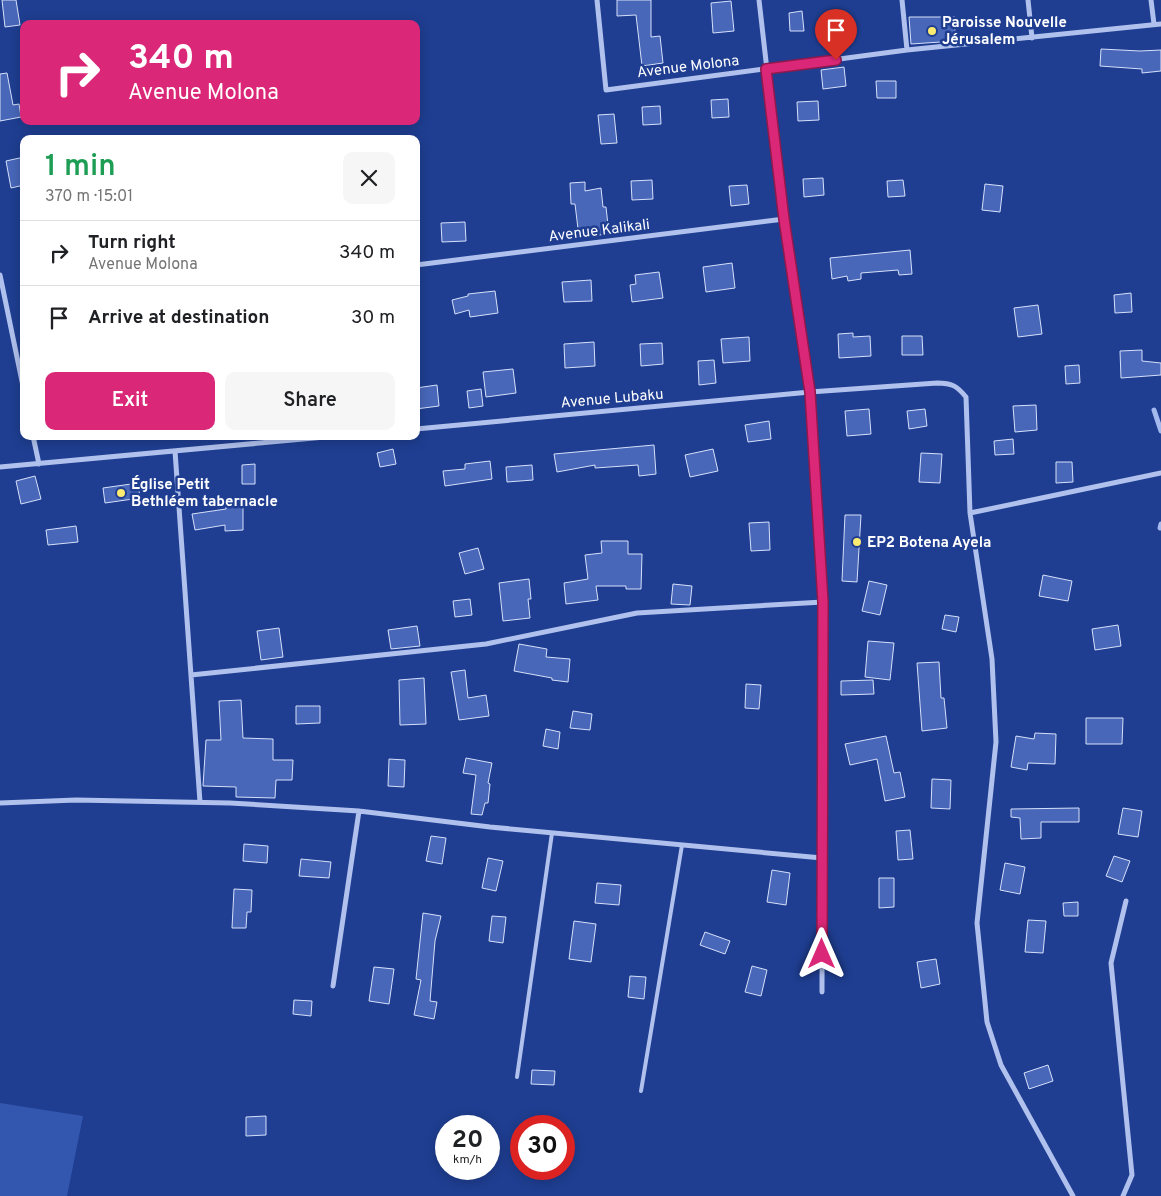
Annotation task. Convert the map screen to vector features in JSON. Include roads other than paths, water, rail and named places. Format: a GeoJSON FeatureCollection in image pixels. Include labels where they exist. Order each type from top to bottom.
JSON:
{"type":"FeatureCollection","features":[{"type":"Feature","properties":{"kind":"street","name":"Avenue Molona"},"geometry":{"type":"LineString","coordinates":[[597,0],[606,90],[907,50],[1161,24]]}},
{"type":"Feature","properties":{"kind":"street"},"geometry":{"type":"LineString","coordinates":[[759,0],[784,219],[810,392],[823,602],[822,992]]}},
{"type":"Feature","properties":{"kind":"street"},"geometry":{"type":"LineString","coordinates":[[902,0],[907,50]]}},
{"type":"Feature","properties":{"kind":"street"},"geometry":{"type":"LineString","coordinates":[[1028,0],[1032,38]]}},
{"type":"Feature","properties":{"kind":"street"},"geometry":{"type":"LineString","coordinates":[[1151,0],[1154,24]]}},
{"type":"Feature","properties":{"kind":"street","name":"Avenue Kalikali"},"geometry":{"type":"LineString","coordinates":[[420,265],[784,219]]}},
{"type":"Feature","properties":{"kind":"street"},"geometry":{"type":"LineString","coordinates":[[0,275],[20,372]]}},
{"type":"Feature","properties":{"kind":"street","name":"Avenue Lubaku"},"geometry":{"type":"LineString","coordinates":[[420,429],[810,392],[938,383],[950,383],[959,388],[966,397],[970,513],[992,659],[996,742],[977,923],[987,1022],[1001,1065],[1073,1196]]}},
{"type":"Feature","properties":{"kind":"street"},"geometry":{"type":"LineString","coordinates":[[34,440],[39,464]]}},
{"type":"Feature","properties":{"kind":"street"},"geometry":{"type":"LineString","coordinates":[[0,467],[293,440]]}},
{"type":"Feature","properties":{"kind":"street"},"geometry":{"type":"LineString","coordinates":[[175,451],[200,802]]}},
{"type":"Feature","properties":{"kind":"street"},"geometry":{"type":"LineString","coordinates":[[970,513],[1161,473]]}},
{"type":"Feature","properties":{"kind":"street"},"geometry":{"type":"LineString","coordinates":[[191,675],[486,644],[638,613],[823,602]]}},
{"type":"Feature","properties":{"kind":"street"},"geometry":{"type":"LineString","coordinates":[[0,803],[76,800],[200,802],[359,811],[552,833],[822,858]]}},
{"type":"Feature","properties":{"kind":"street"},"geometry":{"type":"LineString","coordinates":[[333,986],[359,811]]}},
{"type":"Feature","properties":{"kind":"street"},"geometry":{"type":"LineString","coordinates":[[1123,1196],[1132,1175],[1111,963],[1126,901]]}},
{"type":"Feature","properties":{"kind":"lane"},"geometry":{"type":"LineString","coordinates":[[517,1077],[552,833]]}},
{"type":"Feature","properties":{"kind":"lane"},"geometry":{"type":"LineString","coordinates":[[641,1091],[682,845]]}},
{"type":"Feature","properties":{"kind":"waterway"},"geometry":{"type":"LineString","coordinates":[[1154,410],[1161,431]]}},
{"type":"Feature","properties":{"kind":"waterway"},"geometry":{"type":"LineString","coordinates":[[1160,528],[1161,524]]}},
{"type":"Feature","properties":{"kind":"place","name":"Paroisse Nouvelle Jérusalem"},"geometry":{"type":"Point","coordinates":[932,31]}},
{"type":"Feature","properties":{"kind":"place","name":"Église Petit Bethléem tabernacle"},"geometry":{"type":"Point","coordinates":[121,493]}},
{"type":"Feature","properties":{"kind":"place","name":"EP2 Botena Ayela"},"geometry":{"type":"Point","coordinates":[857,542]}}]}
